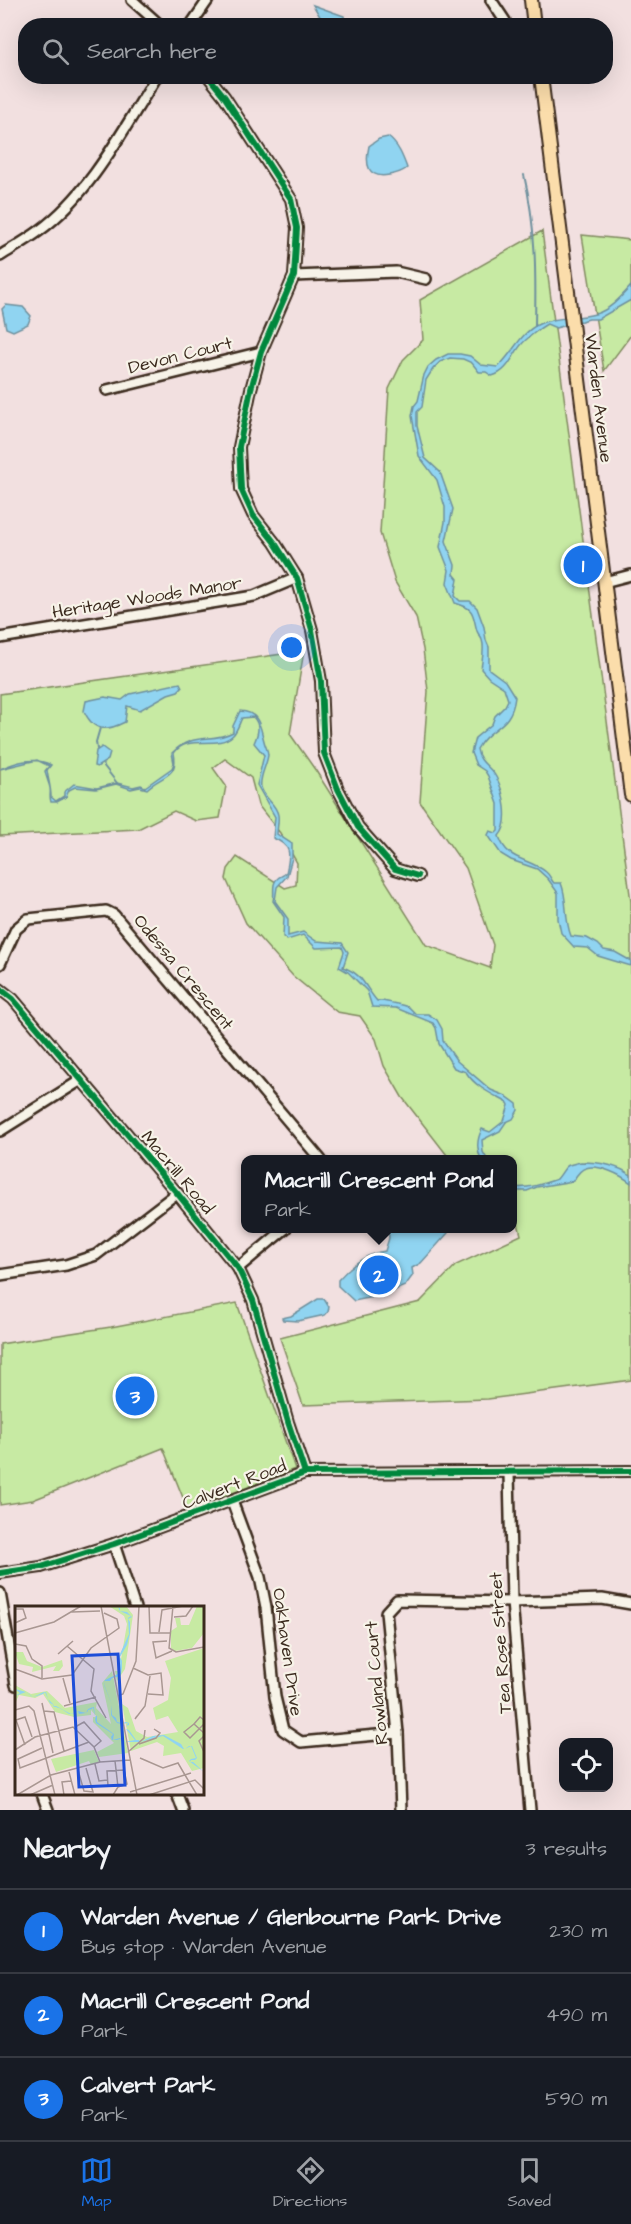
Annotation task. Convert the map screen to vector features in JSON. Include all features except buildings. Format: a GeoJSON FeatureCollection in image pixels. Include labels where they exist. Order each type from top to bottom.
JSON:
{"type":"FeatureCollection","features":[{"type":"Feature","properties":{"kind":"main road"},"geometry":{"type":"LineString","coordinates":[[531,0],[533,18]]}},
{"type":"Feature","properties":{"kind":"main road","name":"Warden Avenue"},"geometry":{"type":"LineString","coordinates":[[542,84],[631,795]]}},
{"type":"Feature","properties":{"kind":"street"},"geometry":{"type":"LineString","coordinates":[[132,0],[152,18]]}},
{"type":"Feature","properties":{"kind":"street"},"geometry":{"type":"LineString","coordinates":[[196,18],[208,0]]}},
{"type":"Feature","properties":{"kind":"street"},"geometry":{"type":"LineString","coordinates":[[491,0],[503,18]]}},
{"type":"Feature","properties":{"kind":"street"},"geometry":{"type":"LineString","coordinates":[[0,256],[40,231],[79,193],[152,84]]}},
{"type":"Feature","properties":{"kind":"street"},"geometry":{"type":"LineString","coordinates":[[214,84],[291,199],[297,228],[294,276],[261,352],[251,389],[239,447],[241,489],[253,515],[276,543],[297,578],[312,630],[321,681],[324,753],[338,789],[358,827],[395,870],[418,876]]}},
{"type":"Feature","properties":{"kind":"street"},"geometry":{"type":"LineString","coordinates":[[294,276],[396,272],[426,279]]}},
{"type":"Feature","properties":{"kind":"street","name":"Devon Court"},"geometry":{"type":"LineString","coordinates":[[107,390],[261,352]]}},
{"type":"Feature","properties":{"kind":"street"},"geometry":{"type":"LineString","coordinates":[[603,582],[631,576]]}},
{"type":"Feature","properties":{"kind":"street","name":"Heritage Woods Manor"},"geometry":{"type":"LineString","coordinates":[[0,638],[254,596],[297,578]]}},
{"type":"Feature","properties":{"kind":"street","name":"Odessa Crescent"},"geometry":{"type":"LineString","coordinates":[[0,964],[16,929],[28,919],[106,911],[114,915],[317,1155]]}},
{"type":"Feature","properties":{"kind":"street","name":"Macrill Road"},"geometry":{"type":"LineString","coordinates":[[0,989],[14,999],[237,1268],[253,1300],[305,1473]]}},
{"type":"Feature","properties":{"kind":"street"},"geometry":{"type":"LineString","coordinates":[[0,1131],[81,1080]]}},
{"type":"Feature","properties":{"kind":"street"},"geometry":{"type":"LineString","coordinates":[[0,1275],[66,1265],[96,1255],[177,1193]]}},
{"type":"Feature","properties":{"kind":"street"},"geometry":{"type":"LineString","coordinates":[[237,1268],[280,1233]]}},
{"type":"Feature","properties":{"kind":"street","name":"Calvert Road"},"geometry":{"type":"LineString","coordinates":[[0,1573],[41,1567],[114,1544],[305,1473],[631,1471]]}},
{"type":"Feature","properties":{"kind":"street","name":"Tea Rose Street"},"geometry":{"type":"LineString","coordinates":[[509,1473],[512,1602],[530,1810]]}},
{"type":"Feature","properties":{"kind":"street","name":"Oakhaven Drive"},"geometry":{"type":"LineString","coordinates":[[232,1502],[260,1577],[266,1607],[275,1697],[283,1730],[301,1742],[398,1733]]}},
{"type":"Feature","properties":{"kind":"street"},"geometry":{"type":"LineString","coordinates":[[114,1544],[134,1606]]}},
{"type":"Feature","properties":{"kind":"street"},"geometry":{"type":"LineString","coordinates":[[0,1593],[15,1679]]}},
{"type":"Feature","properties":{"kind":"street"},"geometry":{"type":"LineString","coordinates":[[512,1602],[602,1599],[631,1604]]}},
{"type":"Feature","properties":{"kind":"street","name":"Rowland Court"},"geometry":{"type":"LineString","coordinates":[[401,1810],[398,1733],[386,1612],[398,1600],[512,1602]]}},
{"type":"Feature","properties":{"kind":"street"},"geometry":{"type":"LineString","coordinates":[[42,1795],[48,1810]]}},
{"type":"Feature","properties":{"kind":"street"},"geometry":{"type":"LineString","coordinates":[[177,1795],[183,1810]]}},
{"type":"Feature","properties":{"kind":"green space"},"geometry":{"type":"Polygon","coordinates":[[[542,231],[631,902],[631,1380],[488,1399],[303,1405],[280,1338],[420,1302],[456,1265],[521,1235],[517,1219],[517,1155],[447,1155],[402,1097],[384,1066],[376,1039],[360,1016],[337,1012],[293,976],[246,923],[226,879],[228,869],[237,857],[285,888],[296,885],[297,863],[280,833],[258,805],[251,778],[225,759],[213,768],[226,786],[220,818],[196,821],[174,811],[138,829],[0,836],[0,694],[304,651],[290,734],[316,771],[426,945],[490,968],[493,945],[466,868],[420,802],[428,691],[423,649],[416,617],[395,582],[380,533],[389,389],[403,360],[423,340],[420,300],[542,231]]]}},
{"type":"Feature","properties":{"kind":"green space"},"geometry":{"type":"Polygon","coordinates":[[[582,235],[631,240],[631,335],[604,371],[582,235]]]}},
{"type":"Feature","properties":{"kind":"green space"},"geometry":{"type":"Polygon","coordinates":[[[237,1303],[295,1469],[188,1510],[163,1448],[33,1500],[0,1505],[0,1344],[111,1327],[237,1303]]]}},
{"type":"Feature","properties":{"kind":"water"},"geometry":{"type":"Polygon","coordinates":[[[313,5],[344,18],[321,18],[313,5]]]}},
{"type":"Feature","properties":{"kind":"water"},"geometry":{"type":"Polygon","coordinates":[[[388,137],[402,155],[407,168],[394,174],[376,175],[369,169],[367,159],[369,146],[379,139],[388,137]]]}},
{"type":"Feature","properties":{"kind":"water"},"geometry":{"type":"Polygon","coordinates":[[[631,286],[631,300],[598,319],[589,319],[556,328],[547,324],[523,343],[502,371],[492,376],[486,372],[479,372],[472,363],[463,359],[450,358],[440,362],[426,380],[422,407],[417,412],[417,426],[425,458],[440,472],[453,509],[446,541],[455,565],[454,574],[458,579],[455,596],[460,601],[470,601],[477,608],[489,647],[489,669],[505,681],[515,697],[513,708],[505,722],[488,735],[477,749],[480,758],[494,773],[502,790],[505,823],[499,836],[507,850],[513,855],[539,867],[554,883],[561,883],[571,936],[587,938],[604,950],[615,952],[631,961],[631,966],[598,956],[588,948],[574,947],[561,933],[558,919],[558,893],[548,879],[537,869],[501,854],[488,835],[490,831],[496,833],[498,831],[498,804],[488,776],[476,765],[471,753],[475,738],[492,724],[495,716],[508,700],[504,688],[489,678],[481,669],[483,643],[472,613],[455,603],[447,583],[449,570],[440,547],[445,522],[445,507],[437,480],[419,456],[412,416],[424,375],[428,367],[436,360],[448,354],[460,354],[470,356],[481,365],[498,367],[532,328],[552,320],[588,316],[600,312],[615,303],[631,286]]]}},
{"type":"Feature","properties":{"kind":"water"},"geometry":{"type":"Polygon","coordinates":[[[6,305],[23,307],[31,316],[28,324],[13,331],[6,328],[2,309],[6,305]]]}},
{"type":"Feature","properties":{"kind":"water"},"geometry":{"type":"Polygon","coordinates":[[[180,683],[182,687],[178,691],[140,710],[127,706],[125,722],[112,727],[97,727],[84,711],[86,701],[105,697],[122,700],[130,694],[180,683]]]}},
{"type":"Feature","properties":{"kind":"water"},"geometry":{"type":"Polygon","coordinates":[[[240,711],[252,714],[258,721],[268,753],[261,787],[277,811],[277,834],[292,844],[292,858],[287,876],[277,887],[275,901],[288,919],[288,936],[303,932],[316,941],[342,943],[348,952],[343,967],[360,977],[377,1001],[406,1006],[416,1014],[428,1014],[437,1020],[442,1029],[443,1041],[457,1061],[491,1090],[506,1096],[517,1104],[518,1110],[513,1119],[506,1122],[500,1131],[482,1140],[485,1155],[479,1155],[478,1152],[480,1133],[482,1129],[490,1132],[504,1121],[508,1103],[479,1086],[466,1072],[454,1068],[439,1044],[433,1023],[396,1008],[372,1007],[367,991],[348,972],[339,967],[344,952],[342,947],[316,948],[303,935],[287,940],[283,937],[284,917],[273,901],[276,880],[286,873],[288,852],[284,844],[273,838],[275,817],[257,785],[264,755],[254,743],[258,726],[253,717],[242,718],[234,733],[226,740],[187,744],[180,747],[174,753],[175,761],[172,771],[147,789],[140,787],[131,789],[116,784],[96,789],[75,787],[69,790],[66,797],[57,802],[51,802],[45,771],[49,766],[39,761],[51,765],[47,773],[51,797],[56,801],[64,796],[64,792],[74,784],[97,788],[117,783],[145,787],[172,768],[174,763],[172,753],[180,746],[187,742],[233,732],[233,726],[240,711]]]}},
{"type":"Feature","properties":{"kind":"water"},"geometry":{"type":"Polygon","coordinates":[[[102,747],[110,753],[108,760],[97,767],[94,766],[96,751],[102,747]]]}},
{"type":"Feature","properties":{"kind":"water"},"geometry":{"type":"Polygon","coordinates":[[[34,761],[0,769],[19,762],[34,761]]]}},
{"type":"Feature","properties":{"kind":"water"},"geometry":{"type":"Polygon","coordinates":[[[581,1162],[614,1166],[631,1175],[631,1183],[610,1171],[591,1167],[578,1173],[573,1181],[517,1191],[517,1187],[530,1187],[557,1179],[568,1166],[581,1162]]]}},
{"type":"Feature","properties":{"kind":"water"},"geometry":{"type":"Polygon","coordinates":[[[388,1233],[448,1233],[421,1263],[412,1268],[413,1275],[405,1286],[383,1295],[354,1301],[338,1286],[338,1280],[359,1261],[385,1251],[388,1233]]]}},
{"type":"Feature","properties":{"kind":"water"},"geometry":{"type":"Polygon","coordinates":[[[318,1299],[324,1299],[329,1307],[325,1315],[298,1321],[283,1320],[282,1318],[291,1316],[318,1299]]]}},
{"type":"Feature","properties":{"kind":"waterway"},"geometry":{"type":"LineString","coordinates":[[524,175],[533,231],[535,326]]}},
{"type":"Feature","properties":{"kind":"waterway"},"geometry":{"type":"LineString","coordinates":[[97,749],[96,742],[100,728]]}},
{"type":"Feature","properties":{"kind":"waterway"},"geometry":{"type":"LineString","coordinates":[[103,765],[117,783]]}},
{"type":"Feature","properties":{"kind":"cycle path"},"geometry":{"type":"LineString","coordinates":[[214,84],[291,199],[297,228],[294,276],[261,352],[251,389],[239,447],[241,489],[253,515],[275,543],[297,578],[312,630],[321,681],[324,753],[338,789],[358,827],[395,869],[418,876]]}},
{"type":"Feature","properties":{"kind":"cycle path"},"geometry":{"type":"LineString","coordinates":[[0,989],[13,999],[238,1268],[253,1300],[305,1473]]}},
{"type":"Feature","properties":{"kind":"cycle path"},"geometry":{"type":"LineString","coordinates":[[0,1573],[41,1567],[114,1544],[305,1473],[631,1471]]}},
{"type":"Feature","properties":{"kind":"place","name":"Warden Avenue / Glenbourne Park Drive"},"geometry":{"type":"Point","coordinates":[583,565]}},
{"type":"Feature","properties":{"kind":"place","name":"Macrill Crescent Pond"},"geometry":{"type":"Point","coordinates":[379,1275]}},
{"type":"Feature","properties":{"kind":"place","name":"Calvert Park"},"geometry":{"type":"Point","coordinates":[135,1396]}}]}
